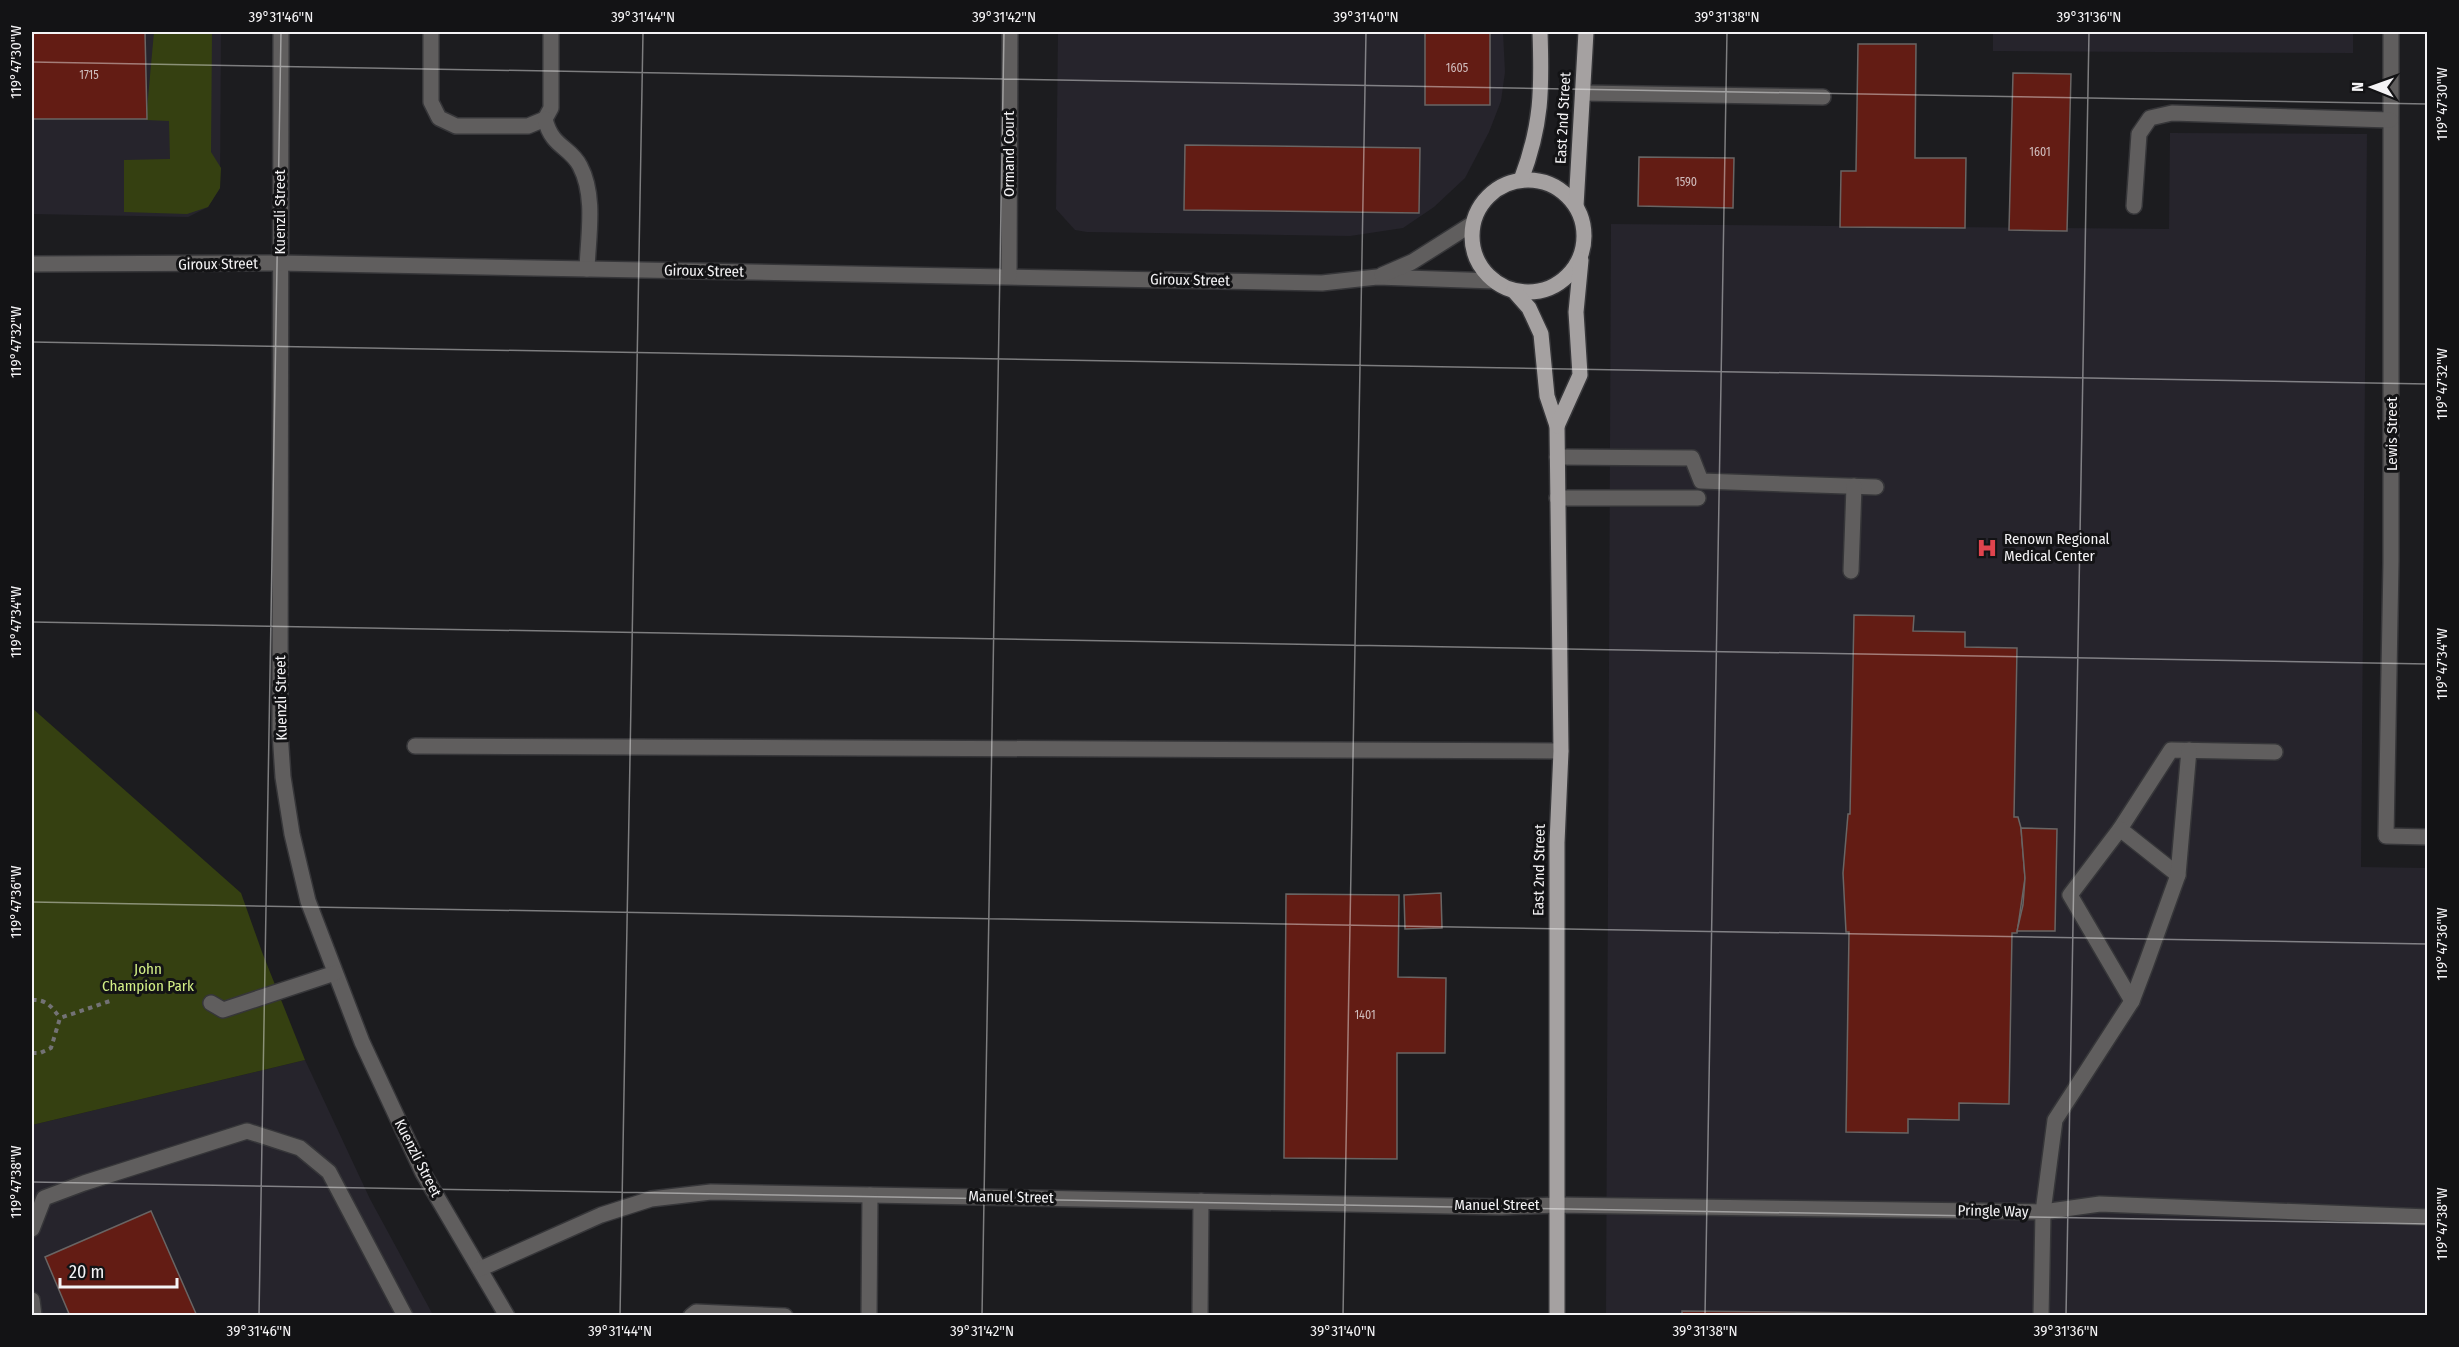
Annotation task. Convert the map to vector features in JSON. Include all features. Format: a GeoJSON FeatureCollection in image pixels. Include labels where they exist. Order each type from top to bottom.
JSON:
{"type":"FeatureCollection","features":[{"type":"Feature","properties":{"kind":"main road","name":"East 2nd Street"},"geometry":{"type":"LineString","coordinates":[[1521,180],[1538,124],[1542,78],[1540,32]]}},
{"type":"Feature","properties":{"kind":"main road","name":"East 2nd Street"},"geometry":{"type":"LineString","coordinates":[[1576,206],[1586,32]]}},
{"type":"Feature","properties":{"kind":"main road"},"geometry":{"type":"LineString","coordinates":[[1532,179],[1552,184],[1570,197],[1576,206],[1585,235],[1582,255],[1571,273],[1554,286],[1535,292],[1514,291],[1495,281],[1481,267],[1473,247],[1472,224],[1480,207],[1493,191],[1511,182],[1532,179]]}},
{"type":"Feature","properties":{"kind":"main road","name":"East 2nd Street"},"geometry":{"type":"LineString","coordinates":[[1557,426],[1580,375],[1576,312],[1582,255]]}},
{"type":"Feature","properties":{"kind":"main road","name":"East 2nd Street"},"geometry":{"type":"LineString","coordinates":[[1514,291],[1529,308],[1541,334],[1547,396],[1557,426],[1561,751],[1557,854],[1557,1316]]}},
{"type":"Feature","properties":{"kind":"street","name":"Kuenzli Street"},"geometry":{"type":"LineString","coordinates":[[280,32],[280,732],[292,834],[308,901],[362,1042],[423,1173],[507,1316]]}},
{"type":"Feature","properties":{"kind":"street"},"geometry":{"type":"LineString","coordinates":[[447,32],[430,32],[431,102],[439,118],[456,126],[528,126],[545,119],[551,108],[551,32]]}},
{"type":"Feature","properties":{"kind":"street","name":"Ormand Court"},"geometry":{"type":"LineString","coordinates":[[1009,276],[1010,32]]}},
{"type":"Feature","properties":{"kind":"street","name":"Lewis Street"},"geometry":{"type":"LineString","coordinates":[[2391,32],[2391,514],[2386,836],[2427,837]]}},
{"type":"Feature","properties":{"kind":"street"},"geometry":{"type":"LineString","coordinates":[[1582,93],[1823,97]]}},
{"type":"Feature","properties":{"kind":"street"},"geometry":{"type":"LineString","coordinates":[[2134,206],[2139,135],[2150,118],[2172,113],[2390,120]]}},
{"type":"Feature","properties":{"kind":"street"},"geometry":{"type":"LineString","coordinates":[[545,119],[549,134],[580,165],[588,190],[587,269]]}},
{"type":"Feature","properties":{"kind":"street","name":"Giroux Street"},"geometry":{"type":"LineString","coordinates":[[1377,277],[1412,262],[1472,224]]}},
{"type":"Feature","properties":{"kind":"street","name":"Giroux Street"},"geometry":{"type":"LineString","coordinates":[[32,264],[279,263],[1322,283],[1377,277],[1495,281]]}},
{"type":"Feature","properties":{"kind":"street"},"geometry":{"type":"LineString","coordinates":[[1557,457],[1692,458],[1701,481],[1876,487]]}},
{"type":"Feature","properties":{"kind":"street"},"geometry":{"type":"LineString","coordinates":[[1851,571],[1854,486]]}},
{"type":"Feature","properties":{"kind":"street"},"geometry":{"type":"LineString","coordinates":[[1557,498],[1698,498]]}},
{"type":"Feature","properties":{"kind":"street"},"geometry":{"type":"LineString","coordinates":[[415,746],[1561,751]]}},
{"type":"Feature","properties":{"kind":"street"},"geometry":{"type":"LineString","coordinates":[[2132,1001],[2070,895],[2120,829],[2171,750],[2275,752]]}},
{"type":"Feature","properties":{"kind":"street"},"geometry":{"type":"LineString","coordinates":[[2042,1316],[2043,1212],[2055,1120],[2132,1001],[2178,875],[2189,750]]}},
{"type":"Feature","properties":{"kind":"street"},"geometry":{"type":"LineString","coordinates":[[2120,829],[2178,875]]}},
{"type":"Feature","properties":{"kind":"street"},"geometry":{"type":"LineString","coordinates":[[211,1003],[224,1010],[335,973]]}},
{"type":"Feature","properties":{"kind":"street"},"geometry":{"type":"LineString","coordinates":[[32,1229],[44,1198],[247,1131],[300,1148],[329,1172],[405,1316]]}},
{"type":"Feature","properties":{"kind":"street","name":"Manuel Street"},"geometry":{"type":"LineString","coordinates":[[480,1269],[601,1215],[651,1199],[711,1192],[1501,1207],[1557,1205]]}},
{"type":"Feature","properties":{"kind":"street"},"geometry":{"type":"LineString","coordinates":[[869,1316],[870,1195]]}},
{"type":"Feature","properties":{"kind":"street"},"geometry":{"type":"LineString","coordinates":[[1200,1316],[1201,1201]]}},
{"type":"Feature","properties":{"kind":"street","name":"Pringle Way"},"geometry":{"type":"LineString","coordinates":[[1557,1205],[2043,1212],[2100,1204],[2427,1217]]}},
{"type":"Feature","properties":{"kind":"street"},"geometry":{"type":"LineString","coordinates":[[32,1300],[34,1316]]}},
{"type":"Feature","properties":{"kind":"street"},"geometry":{"type":"LineString","coordinates":[[691,1316],[696,1312],[785,1316]]}},
{"type":"Feature","properties":{"kind":"path"},"geometry":{"type":"LineString","coordinates":[[32,1000],[39,999],[50,1005],[60,1018]]}},
{"type":"Feature","properties":{"kind":"path"},"geometry":{"type":"LineString","coordinates":[[60,1018],[113,1000]]}},
{"type":"Feature","properties":{"kind":"path"},"geometry":{"type":"LineString","coordinates":[[32,1053],[40,1053],[51,1048],[60,1018]]}},
{"type":"Feature","properties":{"kind":"shaded area"},"geometry":{"type":"Polygon","coordinates":[[[32,32],[221,32],[220,188],[208,207],[188,217],[32,214],[32,32]]]}},
{"type":"Feature","properties":{"kind":"shaded area"},"geometry":{"type":"Polygon","coordinates":[[[1058,32],[1503,32],[1505,72],[1501,101],[1489,132],[1465,178],[1434,207],[1403,228],[1350,236],[1087,232],[1075,230],[1056,209],[1058,32]]]}},
{"type":"Feature","properties":{"kind":"shaded area"},"geometry":{"type":"Polygon","coordinates":[[[1993,32],[2353,32],[2353,53],[1993,51],[1993,32]]]}},
{"type":"Feature","properties":{"kind":"shaded area","name":"Renown Regional Medical Center"},"geometry":{"type":"Polygon","coordinates":[[[2170,133],[2367,134],[2361,867],[2427,868],[2427,1315],[1606,1316],[1611,224],[2169,229],[2170,133]]]}},
{"type":"Feature","properties":{"kind":"shaded area"},"geometry":{"type":"Polygon","coordinates":[[[305,1060],[370,1199],[433,1315],[32,1315],[32,1125],[305,1060]]]}},
{"type":"Feature","properties":{"kind":"green space"},"geometry":{"type":"Polygon","coordinates":[[[154,32],[212,32],[211,152],[221,168],[220,188],[208,207],[187,214],[124,212],[124,160],[170,159],[169,121],[146,120],[154,32]]]}},
{"type":"Feature","properties":{"kind":"green space","name":"John Champion Park"},"geometry":{"type":"Polygon","coordinates":[[[32,708],[241,893],[305,1060],[32,1125],[32,708]]]}},
{"type":"Feature","properties":{"kind":"building"},"geometry":{"type":"Polygon","coordinates":[[[32,32],[145,32],[147,119],[32,119],[32,32]]]}},
{"type":"Feature","properties":{"kind":"building"},"geometry":{"type":"Polygon","coordinates":[[[1425,32],[1490,32],[1490,105],[1425,105],[1425,32]]]}},
{"type":"Feature","properties":{"kind":"building"},"geometry":{"type":"Polygon","coordinates":[[[1858,44],[1916,44],[1915,158],[1966,158],[1965,228],[1840,227],[1841,171],[1856,171],[1858,44]]]}},
{"type":"Feature","properties":{"kind":"building"},"geometry":{"type":"Polygon","coordinates":[[[2013,73],[2071,74],[2067,231],[2009,230],[2013,73]]]}},
{"type":"Feature","properties":{"kind":"building"},"geometry":{"type":"Polygon","coordinates":[[[1185,145],[1420,148],[1419,213],[1184,210],[1185,145]]]}},
{"type":"Feature","properties":{"kind":"building"},"geometry":{"type":"Polygon","coordinates":[[[1639,157],[1734,158],[1733,208],[1638,206],[1639,157]]]}},
{"type":"Feature","properties":{"kind":"building"},"geometry":{"type":"Polygon","coordinates":[[[1854,615],[1914,616],[1913,631],[1965,632],[1965,647],[2017,648],[2014,817],[2018,817],[2021,828],[2025,878],[2017,933],[2012,933],[2009,1104],[1959,1103],[1959,1120],[1908,1119],[1908,1133],[1846,1132],[1849,932],[1846,932],[1843,873],[1848,814],[1850,814],[1854,615]]]}},
{"type":"Feature","properties":{"kind":"building"},"geometry":{"type":"Polygon","coordinates":[[[2021,828],[2057,829],[2055,931],[2017,931],[2023,905],[2025,878],[2021,828]]]}},
{"type":"Feature","properties":{"kind":"building"},"geometry":{"type":"Polygon","coordinates":[[[1441,893],[1442,928],[1405,929],[1404,895],[1441,893]]]}},
{"type":"Feature","properties":{"kind":"building"},"geometry":{"type":"Polygon","coordinates":[[[1286,894],[1399,895],[1398,977],[1446,978],[1445,1053],[1397,1053],[1397,1159],[1284,1158],[1286,894]]]}},
{"type":"Feature","properties":{"kind":"building"},"geometry":{"type":"Polygon","coordinates":[[[151,1211],[197,1316],[70,1316],[45,1257],[151,1211]]]}},
{"type":"Feature","properties":{"kind":"building"},"geometry":{"type":"Polygon","coordinates":[[[1682,1311],[1950,1314],[1950,1316],[1682,1316],[1682,1311]]]}},
{"type":"Feature","properties":{"kind":"place","name":"Renown Regional Medical Center"},"geometry":{"type":"Point","coordinates":[1987,548]}}]}
